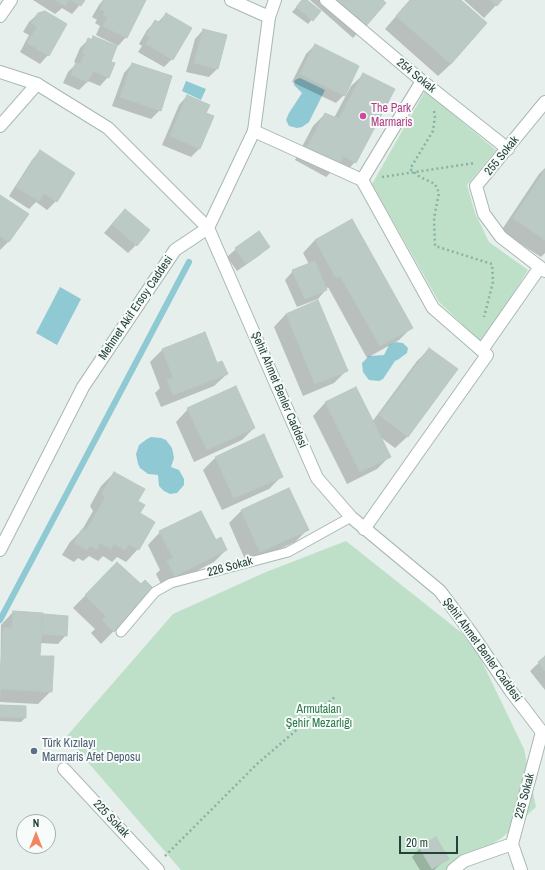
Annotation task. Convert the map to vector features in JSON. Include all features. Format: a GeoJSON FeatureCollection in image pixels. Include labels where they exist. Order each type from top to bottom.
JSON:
{"type":"FeatureCollection","features":[{"type":"Feature","properties":{"kind":"street"},"geometry":{"type":"LineString","coordinates":[[0,16],[11,0]]}},
{"type":"Feature","properties":{"kind":"street"},"geometry":{"type":"LineString","coordinates":[[231,0],[269,18]]}},
{"type":"Feature","properties":{"kind":"street"},"geometry":{"type":"LineString","coordinates":[[208,228],[254,131],[269,18],[275,0]]}},
{"type":"Feature","properties":{"kind":"street","name":"254 Sokak"},"geometry":{"type":"LineString","coordinates":[[326,0],[419,85],[508,148]]}},
{"type":"Feature","properties":{"kind":"street","name":"Şehit Ahmet Benler Caddesi"},"geometry":{"type":"LineString","coordinates":[[0,72],[37,84],[108,128],[208,228],[317,478],[351,517],[364,529],[440,591],[472,634],[510,690],[544,732]]}},
{"type":"Feature","properties":{"kind":"street"},"geometry":{"type":"LineString","coordinates":[[0,126],[37,84]]}},
{"type":"Feature","properties":{"kind":"street"},"geometry":{"type":"LineString","coordinates":[[362,180],[419,85]]}},
{"type":"Feature","properties":{"kind":"street","name":"255 Sokak"},"geometry":{"type":"LineString","coordinates":[[542,269],[501,237],[484,214],[476,186],[499,160],[545,102]]}},
{"type":"Feature","properties":{"kind":"street"},"geometry":{"type":"LineString","coordinates":[[254,131],[362,180],[433,308],[487,355],[364,529]]}},
{"type":"Feature","properties":{"kind":"street","name":"Mehmet Akif Ersoy Caddesi"},"geometry":{"type":"LineString","coordinates":[[0,550],[83,387],[175,250],[208,228]]}},
{"type":"Feature","properties":{"kind":"street"},"geometry":{"type":"LineString","coordinates":[[482,350],[494,331],[542,269]]}},
{"type":"Feature","properties":{"kind":"street","name":"225 Sokak"},"geometry":{"type":"LineString","coordinates":[[512,844],[544,732]]}},
{"type":"Feature","properties":{"kind":"street","name":"225 Sokak"},"geometry":{"type":"LineString","coordinates":[[64,769],[156,868]]}},
{"type":"Feature","properties":{"kind":"street"},"geometry":{"type":"LineString","coordinates":[[453,870],[464,861],[512,844],[521,870]]}},
{"type":"Feature","properties":{"kind":"lane","name":"226 Sokak"},"geometry":{"type":"LineString","coordinates":[[121,632],[155,592],[171,583],[288,552],[351,517]]}},
{"type":"Feature","properties":{"kind":"path"},"geometry":{"type":"LineString","coordinates":[[419,85],[433,104],[435,116],[433,131],[410,169],[414,173],[435,184],[439,193],[434,218],[435,246],[492,264],[493,282],[483,322],[494,331]]}},
{"type":"Feature","properties":{"kind":"path"},"geometry":{"type":"LineString","coordinates":[[362,180],[499,160]]}},
{"type":"Feature","properties":{"kind":"path"},"geometry":{"type":"LineString","coordinates":[[156,868],[257,764],[336,696]]}},
{"type":"Feature","properties":{"kind":"green space"},"geometry":{"type":"Polygon","coordinates":[[[425,91],[496,150],[467,185],[475,213],[489,242],[528,270],[482,343],[439,302],[372,184],[425,91]]]}},
{"type":"Feature","properties":{"kind":"green space","name":"Armutalan Şehir Mezarlığı"},"geometry":{"type":"Polygon","coordinates":[[[346,541],[472,641],[524,749],[536,807],[503,837],[452,870],[181,870],[66,737],[173,614],[266,572],[346,541]]]}},
{"type":"Feature","properties":{"kind":"water"},"geometry":{"type":"Polygon","coordinates":[[[300,78],[325,90],[309,122],[302,127],[297,128],[289,126],[286,120],[302,93],[294,85],[295,80],[300,78]]]}},
{"type":"Feature","properties":{"kind":"water"},"geometry":{"type":"Polygon","coordinates":[[[186,81],[206,89],[201,100],[182,91],[186,81]]]}},
{"type":"Feature","properties":{"kind":"water"},"geometry":{"type":"Polygon","coordinates":[[[60,287],[81,299],[57,345],[36,333],[60,287]]]}},
{"type":"Feature","properties":{"kind":"water"},"geometry":{"type":"Polygon","coordinates":[[[396,342],[403,343],[408,348],[407,353],[395,361],[383,379],[379,381],[369,380],[363,372],[362,363],[369,356],[384,355],[389,345],[396,342]]]}},
{"type":"Feature","properties":{"kind":"water"},"geometry":{"type":"Polygon","coordinates":[[[151,437],[166,440],[172,448],[174,458],[171,467],[179,470],[184,479],[184,485],[177,493],[170,494],[164,491],[159,486],[158,475],[148,474],[140,468],[138,464],[136,454],[139,445],[151,437]]]}},
{"type":"Feature","properties":{"kind":"building"},"geometry":{"type":"Polygon","coordinates":[[[55,0],[69,0],[65,6],[55,0]]]}},
{"type":"Feature","properties":{"kind":"building"},"geometry":{"type":"Polygon","coordinates":[[[71,0],[85,0],[81,6],[71,0]]]}},
{"type":"Feature","properties":{"kind":"building"},"geometry":{"type":"Polygon","coordinates":[[[104,0],[146,0],[127,38],[103,26],[108,17],[103,15],[105,11],[100,9],[104,0]]]}},
{"type":"Feature","properties":{"kind":"building"},"geometry":{"type":"Polygon","coordinates":[[[302,0],[307,0],[321,11],[313,21],[296,7],[302,0]]]}},
{"type":"Feature","properties":{"kind":"building"},"geometry":{"type":"Polygon","coordinates":[[[336,0],[383,0],[386,3],[366,26],[336,0]]]}},
{"type":"Feature","properties":{"kind":"building"},"geometry":{"type":"Polygon","coordinates":[[[410,0],[461,0],[487,23],[451,64],[396,16],[410,0]]]}},
{"type":"Feature","properties":{"kind":"building"},"geometry":{"type":"Polygon","coordinates":[[[490,0],[502,0],[497,6],[490,0]]]}},
{"type":"Feature","properties":{"kind":"building"},"geometry":{"type":"Polygon","coordinates":[[[45,11],[67,24],[49,56],[27,43],[37,27],[31,23],[38,13],[45,11]]]}},
{"type":"Feature","properties":{"kind":"building"},"geometry":{"type":"Polygon","coordinates":[[[166,13],[192,28],[173,60],[146,44],[150,37],[146,35],[155,20],[160,23],[166,13]]]}},
{"type":"Feature","properties":{"kind":"building"},"geometry":{"type":"Polygon","coordinates":[[[203,29],[227,35],[218,69],[194,63],[203,29]]]}},
{"type":"Feature","properties":{"kind":"building"},"geometry":{"type":"Polygon","coordinates":[[[93,36],[117,46],[111,62],[115,63],[109,78],[93,71],[88,82],[71,75],[76,62],[80,64],[85,54],[82,53],[88,38],[92,40],[93,36]]]}},
{"type":"Feature","properties":{"kind":"building"},"geometry":{"type":"Polygon","coordinates":[[[315,44],[359,66],[345,96],[300,74],[315,44]]]}},
{"type":"Feature","properties":{"kind":"building"},"geometry":{"type":"Polygon","coordinates":[[[132,63],[172,76],[161,111],[120,97],[132,63]]]}},
{"type":"Feature","properties":{"kind":"building"},"geometry":{"type":"Polygon","coordinates":[[[363,73],[395,89],[356,163],[343,156],[339,165],[307,148],[325,113],[339,119],[363,73]]]}},
{"type":"Feature","properties":{"kind":"building"},"geometry":{"type":"Polygon","coordinates":[[[187,95],[210,105],[206,113],[214,116],[200,149],[170,136],[187,95]]]}},
{"type":"Feature","properties":{"kind":"building"},"geometry":{"type":"Polygon","coordinates":[[[40,150],[75,173],[57,202],[44,193],[39,201],[16,187],[40,150]]]}},
{"type":"Feature","properties":{"kind":"building"},"geometry":{"type":"Polygon","coordinates":[[[545,170],[545,240],[513,218],[545,170]]]}},
{"type":"Feature","properties":{"kind":"building"},"geometry":{"type":"Polygon","coordinates":[[[0,195],[29,214],[9,242],[0,236],[0,195]]]}},
{"type":"Feature","properties":{"kind":"building"},"geometry":{"type":"Polygon","coordinates":[[[125,209],[150,230],[137,246],[112,224],[125,209]]]}},
{"type":"Feature","properties":{"kind":"building"},"geometry":{"type":"Polygon","coordinates":[[[352,219],[413,328],[380,346],[340,276],[336,278],[315,240],[352,219]]]}},
{"type":"Feature","properties":{"kind":"building"},"geometry":{"type":"Polygon","coordinates":[[[259,231],[270,247],[246,264],[235,248],[259,231]]]}},
{"type":"Feature","properties":{"kind":"building"},"geometry":{"type":"Polygon","coordinates":[[[315,261],[327,290],[305,299],[292,270],[315,261]]]}},
{"type":"Feature","properties":{"kind":"building"},"geometry":{"type":"Polygon","coordinates":[[[318,300],[348,371],[315,384],[286,314],[318,300]]]}},
{"type":"Feature","properties":{"kind":"building"},"geometry":{"type":"Polygon","coordinates":[[[205,332],[217,363],[222,361],[228,374],[173,395],[167,380],[173,377],[162,349],[205,332]]]}},
{"type":"Feature","properties":{"kind":"building"},"geometry":{"type":"Polygon","coordinates":[[[429,348],[458,369],[408,437],[379,415],[429,348]]]}},
{"type":"Feature","properties":{"kind":"building"},"geometry":{"type":"Polygon","coordinates":[[[236,386],[255,428],[207,450],[187,408],[236,386]]]}},
{"type":"Feature","properties":{"kind":"building"},"geometry":{"type":"Polygon","coordinates":[[[356,387],[391,457],[360,472],[325,402],[356,387]]]}},
{"type":"Feature","properties":{"kind":"building"},"geometry":{"type":"Polygon","coordinates":[[[264,434],[283,477],[234,498],[215,457],[264,434]]]}},
{"type":"Feature","properties":{"kind":"building"},"geometry":{"type":"Polygon","coordinates":[[[114,472],[145,489],[138,501],[145,505],[140,513],[155,522],[139,550],[129,544],[125,550],[114,544],[111,549],[100,543],[97,549],[90,546],[87,550],[74,543],[82,529],[86,531],[105,498],[102,493],[114,472]]]}},
{"type":"Feature","properties":{"kind":"building"},"geometry":{"type":"Polygon","coordinates":[[[289,488],[309,530],[260,552],[241,510],[289,488]]]}},
{"type":"Feature","properties":{"kind":"building"},"geometry":{"type":"Polygon","coordinates":[[[201,511],[216,540],[221,537],[227,550],[175,576],[167,561],[173,558],[159,531],[201,511]]]}},
{"type":"Feature","properties":{"kind":"building"},"geometry":{"type":"Polygon","coordinates":[[[117,562],[141,584],[145,580],[155,590],[114,632],[102,620],[106,616],[85,595],[117,562]]]}},
{"type":"Feature","properties":{"kind":"building"},"geometry":{"type":"Polygon","coordinates":[[[13,611],[43,613],[40,656],[54,656],[52,692],[0,689],[3,628],[12,628],[13,611]]]}},
{"type":"Feature","properties":{"kind":"building"},"geometry":{"type":"Polygon","coordinates":[[[43,614],[68,616],[67,636],[41,634],[43,614]]]}},
{"type":"Feature","properties":{"kind":"building"},"geometry":{"type":"Polygon","coordinates":[[[545,656],[545,671],[538,662],[545,656]]]}},
{"type":"Feature","properties":{"kind":"building"},"geometry":{"type":"Polygon","coordinates":[[[0,705],[26,706],[26,718],[0,717],[0,705]]]}},
{"type":"Feature","properties":{"kind":"building"},"geometry":{"type":"Polygon","coordinates":[[[436,837],[449,859],[432,869],[419,847],[436,837]]]}},
{"type":"Feature","properties":{"kind":"waterway"},"geometry":{"type":"LineString","coordinates":[[0,620],[189,262]]}},
{"type":"Feature","properties":{"kind":"place","name":"The Park Marmaris"},"geometry":{"type":"Point","coordinates":[363,116]}},
{"type":"Feature","properties":{"kind":"place","name":"Türk Kızılayı Marmaris Afet Deposu"},"geometry":{"type":"Point","coordinates":[34,751]}}]}
